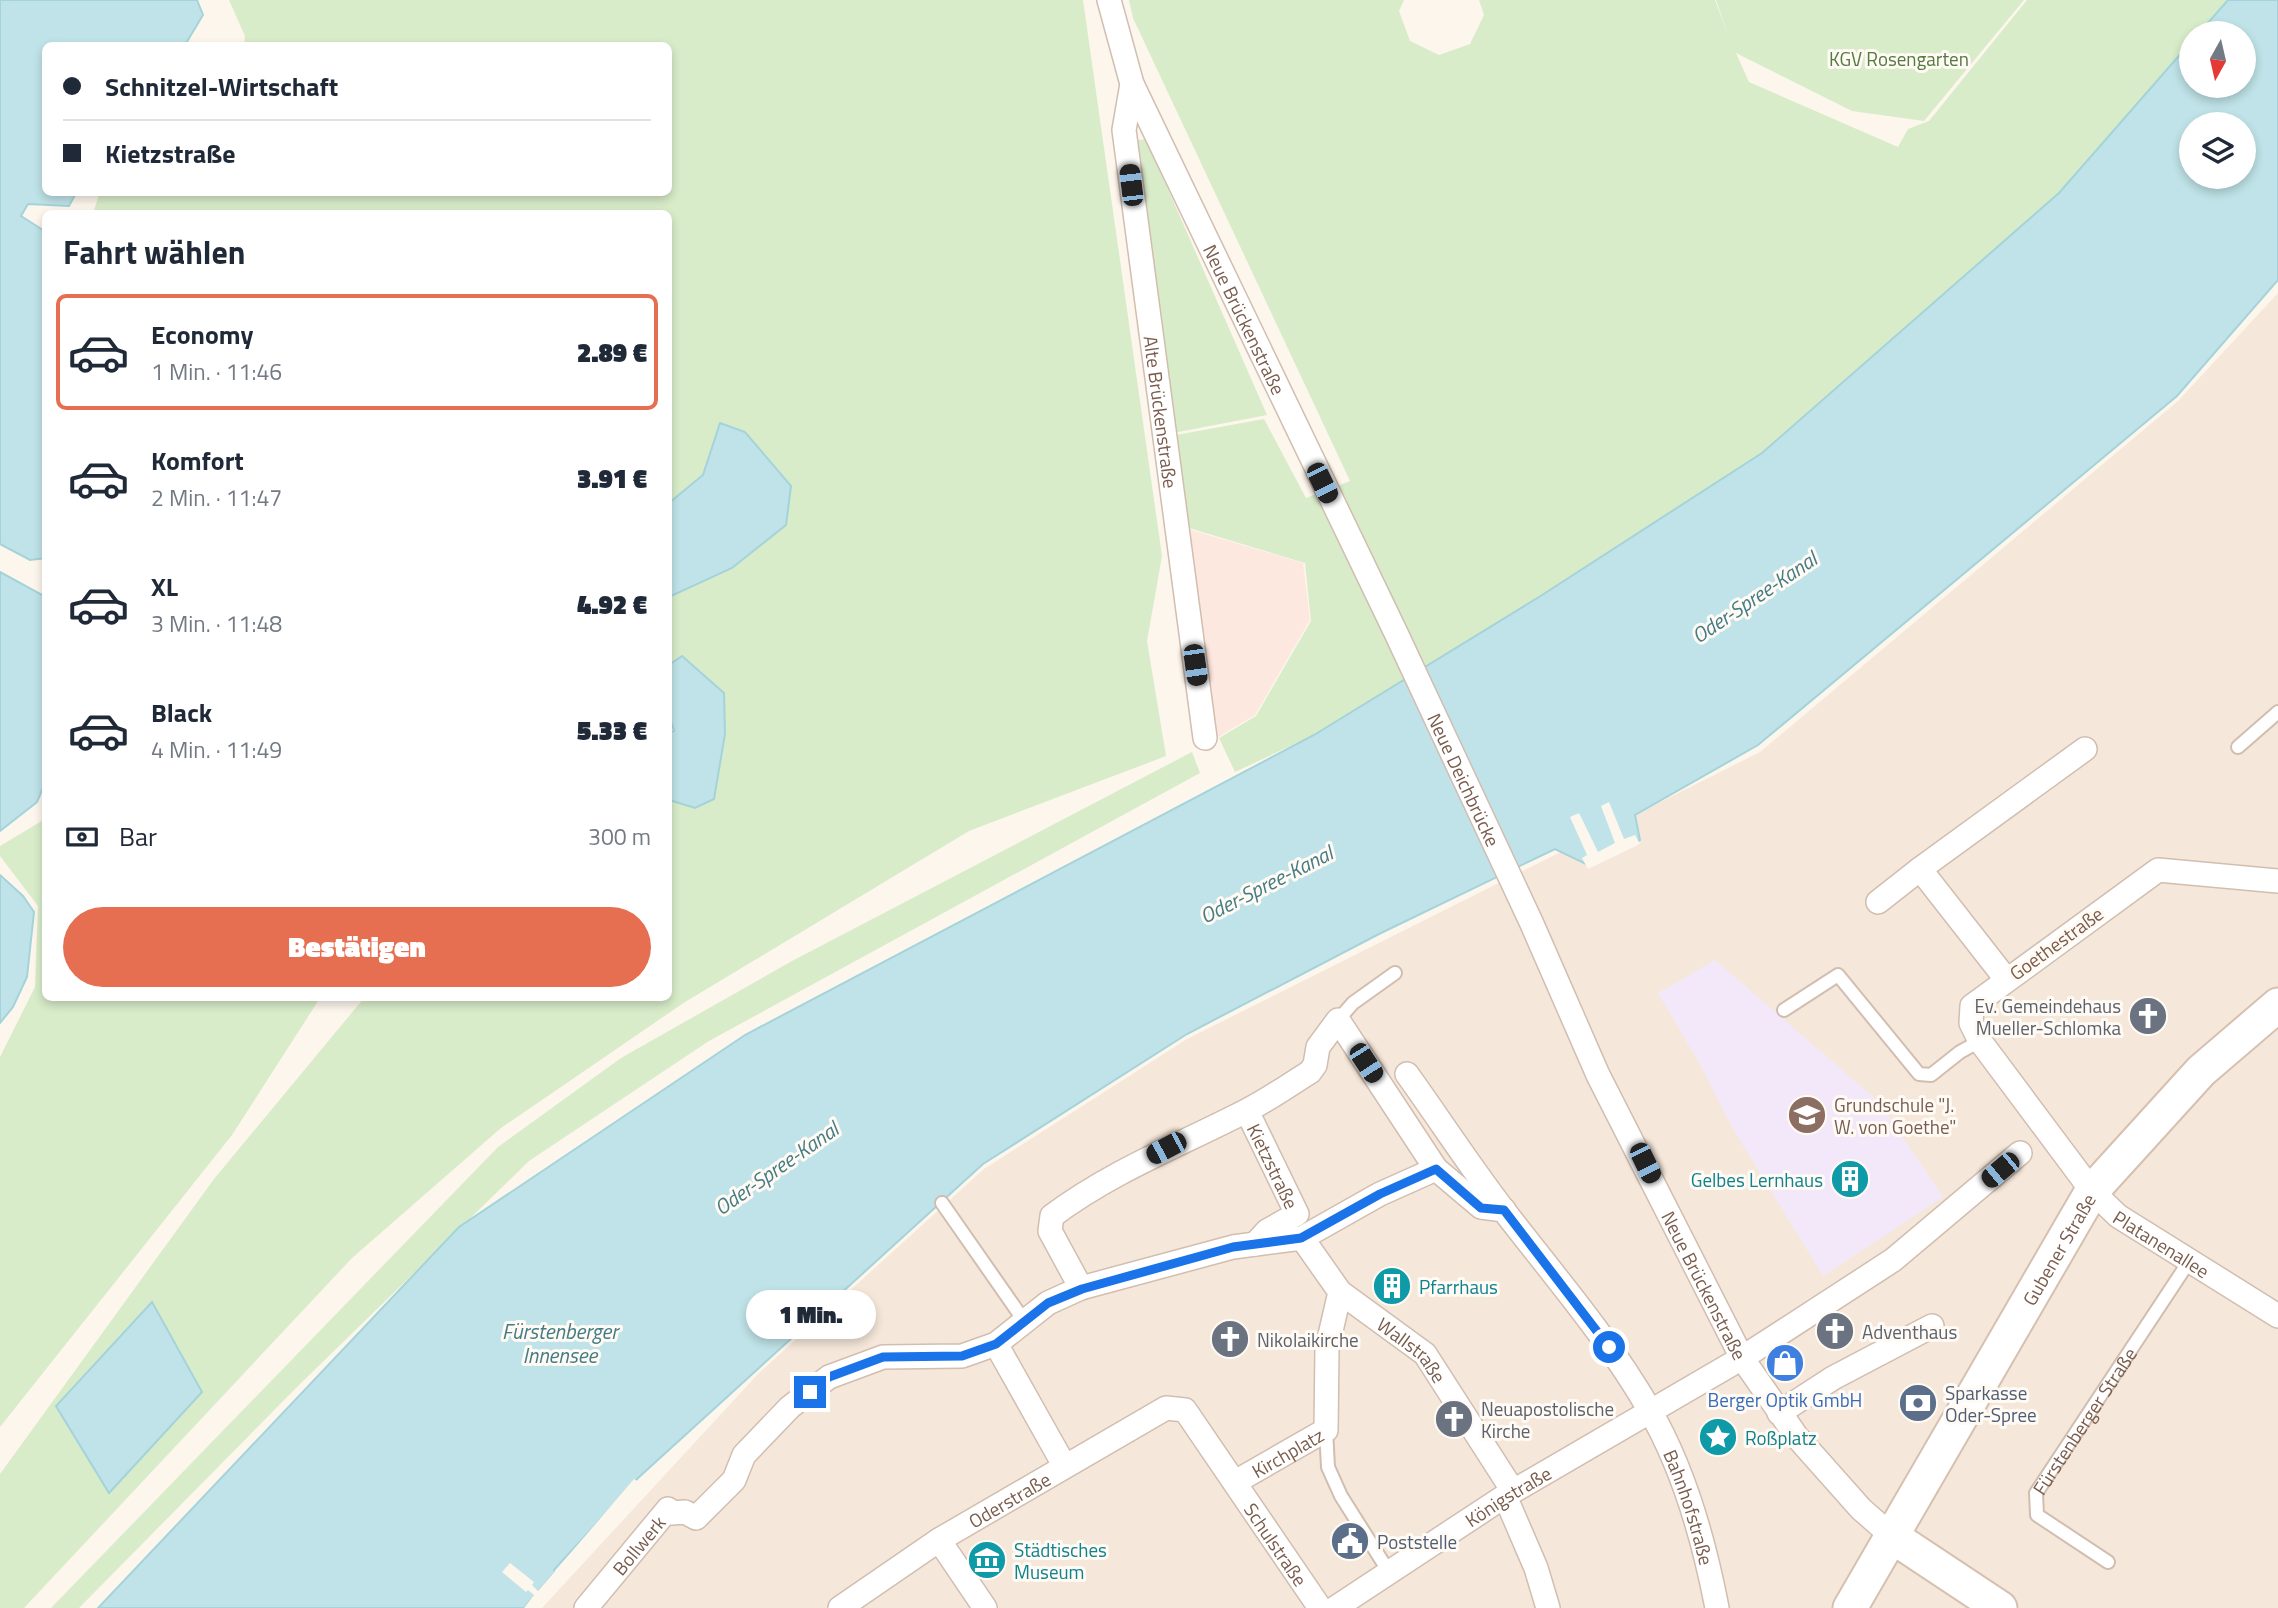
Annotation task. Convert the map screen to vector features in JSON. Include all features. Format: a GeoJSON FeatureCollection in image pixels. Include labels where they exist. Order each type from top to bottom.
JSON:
{"type":"FeatureCollection","features":[{"type":"Feature","properties":{"kind":"main road","name":"Gubener Straße"},"geometry":{"type":"LineString","coordinates":[[1850,1608],[2092,1191],[2193,1079],[2278,1005]]}},
{"type":"Feature","properties":{"kind":"main road"},"geometry":{"type":"LineString","coordinates":[[1893,1537],[2000,1608]]}},
{"type":"Feature","properties":{"kind":"street","name":"Neue Brückenstraße"},"geometry":{"type":"LineString","coordinates":[[1109,0],[1132,84],[1395,633]]}},
{"type":"Feature","properties":{"kind":"street","name":"Alte Brückenstraße"},"geometry":{"type":"LineString","coordinates":[[1132,84],[1124,130],[1205,738]]}},
{"type":"Feature","properties":{"kind":"street","name":"Neue Deichbrücke"},"geometry":{"type":"LineString","coordinates":[[1395,633],[1532,924]]}},
{"type":"Feature","properties":{"kind":"street"},"geometry":{"type":"LineString","coordinates":[[1878,902],[2085,749]]}},
{"type":"Feature","properties":{"kind":"street"},"geometry":{"type":"LineString","coordinates":[[1920,869],[2006,979]]}},
{"type":"Feature","properties":{"kind":"street","name":"Goethestraße"},"geometry":{"type":"LineString","coordinates":[[2092,1191],[1980,1041],[1971,1023],[1972,1006],[2158,870],[2278,881]]}},
{"type":"Feature","properties":{"kind":"street","name":"Neue Brückenstraße"},"geometry":{"type":"LineString","coordinates":[[1532,924],[1598,1075],[1742,1358],[1779,1413],[1845,1491],[1893,1537]]}},
{"type":"Feature","properties":{"kind":"street"},"geometry":{"type":"LineString","coordinates":[[1338,1020],[1436,1169],[1481,1208],[1504,1210]]}},
{"type":"Feature","properties":{"kind":"street","name":"Kietzstraße"},"geometry":{"type":"LineString","coordinates":[[1082,1289],[1050,1231],[1052,1216],[1082,1193],[1154,1154],[1247,1111],[1310,1072],[1315,1065],[1318,1046],[1338,1020]]}},
{"type":"Feature","properties":{"kind":"street"},"geometry":{"type":"LineString","coordinates":[[1407,1074],[1504,1210],[1595,1326],[1650,1410],[1742,1358],[1893,1260],[2020,1153]]}},
{"type":"Feature","properties":{"kind":"street","name":"Kietzstraße"},"geometry":{"type":"LineString","coordinates":[[1247,1111],[1297,1214],[1267,1231],[1255,1244]]}},
{"type":"Feature","properties":{"kind":"street"},"geometry":{"type":"LineString","coordinates":[[1063,1465],[996,1344],[1048,1303],[1082,1289],[1186,1259],[1255,1244],[1301,1238],[1380,1194],[1436,1169]]}},
{"type":"Feature","properties":{"kind":"street","name":"Platanenallee"},"geometry":{"type":"LineString","coordinates":[[2092,1191],[2118,1216],[2278,1317]]}},
{"type":"Feature","properties":{"kind":"street"},"geometry":{"type":"LineString","coordinates":[[1301,1238],[1340,1292]]}},
{"type":"Feature","properties":{"kind":"street","name":"Kirchplatz"},"geometry":{"type":"LineString","coordinates":[[1237,1481],[1326,1430],[1327,1348],[1340,1292]]}},
{"type":"Feature","properties":{"kind":"street","name":"Wallstraße"},"geometry":{"type":"LineString","coordinates":[[1340,1292],[1425,1354],[1509,1494],[1548,1608]]}},
{"type":"Feature","properties":{"kind":"street"},"geometry":{"type":"LineString","coordinates":[[1779,1413],[1833,1378],[1932,1326]]}},
{"type":"Feature","properties":{"kind":"street","name":"Bollwerk"},"geometry":{"type":"LineString","coordinates":[[586,1608],[668,1509],[672,1513],[685,1512],[696,1518],[734,1480],[744,1455],[790,1407],[829,1377],[883,1357],[962,1356],[996,1344]]}},
{"type":"Feature","properties":{"kind":"street","name":"Oderstraße"},"geometry":{"type":"LineString","coordinates":[[840,1608],[939,1540],[1063,1465],[1166,1408],[1185,1410]]}},
{"type":"Feature","properties":{"kind":"street","name":"Schulstraße"},"geometry":{"type":"LineString","coordinates":[[1185,1410],[1237,1481],[1320,1608]]}},
{"type":"Feature","properties":{"kind":"street","name":"Königstraße"},"geometry":{"type":"LineString","coordinates":[[1335,1608],[1509,1494],[1650,1410]]}},
{"type":"Feature","properties":{"kind":"street","name":"Bahnhofstraße"},"geometry":{"type":"LineString","coordinates":[[1650,1410],[1687,1492],[1707,1556],[1717,1608]]}},
{"type":"Feature","properties":{"kind":"street"},"geometry":{"type":"LineString","coordinates":[[939,1540],[985,1608]]}},
{"type":"Feature","properties":{"kind":"lane"},"geometry":{"type":"LineString","coordinates":[[2238,747],[2278,712]]}},
{"type":"Feature","properties":{"kind":"lane"},"geometry":{"type":"LineString","coordinates":[[1338,1020],[1353,1003],[1395,973]]}},
{"type":"Feature","properties":{"kind":"lane"},"geometry":{"type":"LineString","coordinates":[[1784,1010],[1838,975],[1919,1074],[1931,1075],[1960,1052],[1980,1041]]}},
{"type":"Feature","properties":{"kind":"lane"},"geometry":{"type":"LineString","coordinates":[[942,1203],[1025,1322]]}},
{"type":"Feature","properties":{"kind":"lane","name":"Fürstenberger Straße"},"geometry":{"type":"LineString","coordinates":[[2108,1562],[2037,1515],[2036,1493],[2190,1260]]}},
{"type":"Feature","properties":{"kind":"lane"},"geometry":{"type":"LineString","coordinates":[[1326,1430],[1328,1467],[1354,1517],[1389,1572]]}},
{"type":"Feature","properties":{"kind":"shaded area"},"geometry":{"type":"Polygon","coordinates":[[[2278,293],[2278,1608],[542,1608],[759,1373],[984,1169],[1187,1039],[1760,752],[2178,401],[2278,293]]]}},
{"type":"Feature","properties":{"kind":"shaded area"},"geometry":{"type":"Polygon","coordinates":[[[1188,529],[1303,563],[1310,620],[1255,715],[1218,737],[1198,658],[1188,529]]]}},
{"type":"Feature","properties":{"kind":"shaded area","name":"Grundschule \"J. W. von Goethe\""},"geometry":{"type":"Polygon","coordinates":[[[1715,960],[1879,1102],[1943,1197],[1823,1276],[1732,1127],[1702,1068],[1658,993],[1715,960]]]}},
{"type":"Feature","properties":{"kind":"green space"},"geometry":{"type":"Polygon","coordinates":[[[229,0],[1083,0],[1162,556],[1147,641],[1166,756],[969,831],[685,1002],[501,1128],[352,1258],[24,1608],[0,1608],[0,1474],[214,1179],[362,1001],[672,1001],[672,801],[695,808],[714,799],[725,734],[724,693],[682,656],[672,663],[672,596],[732,568],[786,525],[791,486],[720,423],[703,475],[672,501],[672,210],[94,210],[99,196],[672,196],[672,42],[244,42],[245,36],[229,0]]]}},
{"type":"Feature","properties":{"kind":"green space","name":"KGV Rosengarten"},"geometry":{"type":"Polygon","coordinates":[[[1129,0],[1404,0],[1399,11],[1410,41],[1439,55],[1470,44],[1484,15],[1479,0],[1715,0],[1729,37],[1716,0],[2024,0],[1924,121],[1852,111],[1736,53],[1749,82],[1898,147],[1908,129],[1929,121],[2027,0],[2229,0],[2211,21],[2179,21],[2179,57],[2060,192],[1762,454],[1538,598],[1314,735],[1235,772],[1219,738],[1256,716],[1311,621],[1305,563],[1189,528],[1176,435],[1264,419],[1306,498],[1350,481],[1133,18],[1129,0]]]}},
{"type":"Feature","properties":{"kind":"green space"},"geometry":{"type":"Polygon","coordinates":[[[1146,139],[1267,415],[1173,433],[1134,141],[1146,139]]]}},
{"type":"Feature","properties":{"kind":"green space"},"geometry":{"type":"Polygon","coordinates":[[[1192,752],[1200,773],[709,1041],[529,1161],[299,1385],[79,1608],[51,1608],[498,1147],[621,1058],[792,961],[1192,752]]]}},
{"type":"Feature","properties":{"kind":"green space"},"geometry":{"type":"Polygon","coordinates":[[[42,821],[42,1001],[318,1001],[232,1135],[0,1427],[0,1057],[35,987],[38,906],[0,856],[0,846],[42,821]]]}},
{"type":"Feature","properties":{"kind":"water"},"geometry":{"type":"Polygon","coordinates":[[[0,0],[197,0],[203,15],[187,42],[42,42],[42,196],[74,196],[69,206],[28,204],[21,216],[42,229],[42,558],[30,560],[0,544],[0,0]]]}},
{"type":"Feature","properties":{"kind":"water","name":"Fürstenberger Innensee"},"geometry":{"type":"Polygon","coordinates":[[[2228,0],[2278,0],[2278,280],[2177,396],[1758,745],[1635,815],[1640,840],[1588,865],[1555,849],[1379,934],[1187,1034],[983,1164],[638,1478],[554,1570],[524,1608],[98,1608],[459,1227],[745,1035],[1314,735],[1539,597],[1762,453],[2059,193],[2179,56],[2179,98],[2256,98],[2256,21],[2210,21],[2228,0]]]}},
{"type":"Feature","properties":{"kind":"water"},"geometry":{"type":"Polygon","coordinates":[[[720,423],[745,432],[791,486],[786,525],[732,568],[672,596],[672,501],[703,475],[720,423]]]}},
{"type":"Feature","properties":{"kind":"water"},"geometry":{"type":"Polygon","coordinates":[[[0,572],[42,595],[42,790],[37,802],[0,831],[0,572]]]}},
{"type":"Feature","properties":{"kind":"water"},"geometry":{"type":"Polygon","coordinates":[[[682,656],[724,693],[725,734],[714,799],[695,808],[672,801],[672,663],[682,656]]]}},
{"type":"Feature","properties":{"kind":"water"},"geometry":{"type":"Polygon","coordinates":[[[0,875],[23,896],[34,912],[27,977],[13,1007],[0,1023],[0,875]]]}},
{"type":"Feature","properties":{"kind":"water"},"geometry":{"type":"Polygon","coordinates":[[[152,1302],[202,1392],[109,1493],[56,1406],[152,1302]]]}},
{"type":"Feature","properties":{"kind":"pier"},"geometry":{"type":"Polygon","coordinates":[[[1609,802],[1624,839],[1635,835],[1640,844],[1588,869],[1582,858],[1587,855],[1570,817],[1579,813],[1598,852],[1615,843],[1601,806],[1609,802]]]}},
{"type":"Feature","properties":{"kind":"pier"},"geometry":{"type":"Polygon","coordinates":[[[634,1479],[639,1482],[558,1570],[558,1575],[528,1608],[524,1608],[534,1595],[528,1590],[526,1592],[502,1572],[510,1563],[534,1582],[532,1585],[538,1591],[634,1479]]]}},
{"type":"Feature","properties":{"kind":"place","name":"Ev. Gemeindehaus Mueller-Schlomka"},"geometry":{"type":"Point","coordinates":[2148,1016]}},
{"type":"Feature","properties":{"kind":"place","name":"Grundschule \"J. W. von Goethe\""},"geometry":{"type":"Point","coordinates":[1807,1115]}},
{"type":"Feature","properties":{"kind":"place","name":"Gelbes Lernhaus"},"geometry":{"type":"Point","coordinates":[1850,1179]}},
{"type":"Feature","properties":{"kind":"place","name":"Pfarrhaus"},"geometry":{"type":"Point","coordinates":[1392,1286]}},
{"type":"Feature","properties":{"kind":"place","name":"Adventhaus"},"geometry":{"type":"Point","coordinates":[1835,1331]}},
{"type":"Feature","properties":{"kind":"place","name":"Nikolaikirche"},"geometry":{"type":"Point","coordinates":[1230,1339]}},
{"type":"Feature","properties":{"kind":"place","name":"Berger Optik GmbH"},"geometry":{"type":"Point","coordinates":[1785,1363]}},
{"type":"Feature","properties":{"kind":"place","name":"Sparkasse Oder-Spree"},"geometry":{"type":"Point","coordinates":[1918,1403]}},
{"type":"Feature","properties":{"kind":"place","name":"Neuapostolische Kirche"},"geometry":{"type":"Point","coordinates":[1454,1419]}},
{"type":"Feature","properties":{"kind":"place","name":"Roßplatz"},"geometry":{"type":"Point","coordinates":[1718,1437]}},
{"type":"Feature","properties":{"kind":"place","name":"Poststelle"},"geometry":{"type":"Point","coordinates":[1350,1541]}},
{"type":"Feature","properties":{"kind":"place","name":"Städtisches Museum"},"geometry":{"type":"Point","coordinates":[987,1560]}},
{"type":"Feature","properties":{"kind":"route"},"geometry":{"type":"LineString","coordinates":[[810,1392],[829,1377],[883,1357],[962,1356],[996,1344],[1048,1303],[1082,1289],[1233,1247],[1301,1238],[1380,1194],[1436,1169],[1481,1208],[1504,1210],[1609,1347]]}},
{"type":"Feature","properties":{"kind":"water label","name":"Oder-Spree-Kanal"},"geometry":{"type":"Point","coordinates":[1754,597]}},
{"type":"Feature","properties":{"kind":"water label","name":"Oder-Spree-Kanal"},"geometry":{"type":"Point","coordinates":[1266,884]}},
{"type":"Feature","properties":{"kind":"water label","name":"Oder-Spree-Kanal"},"geometry":{"type":"Point","coordinates":[776,1168]}}]}
